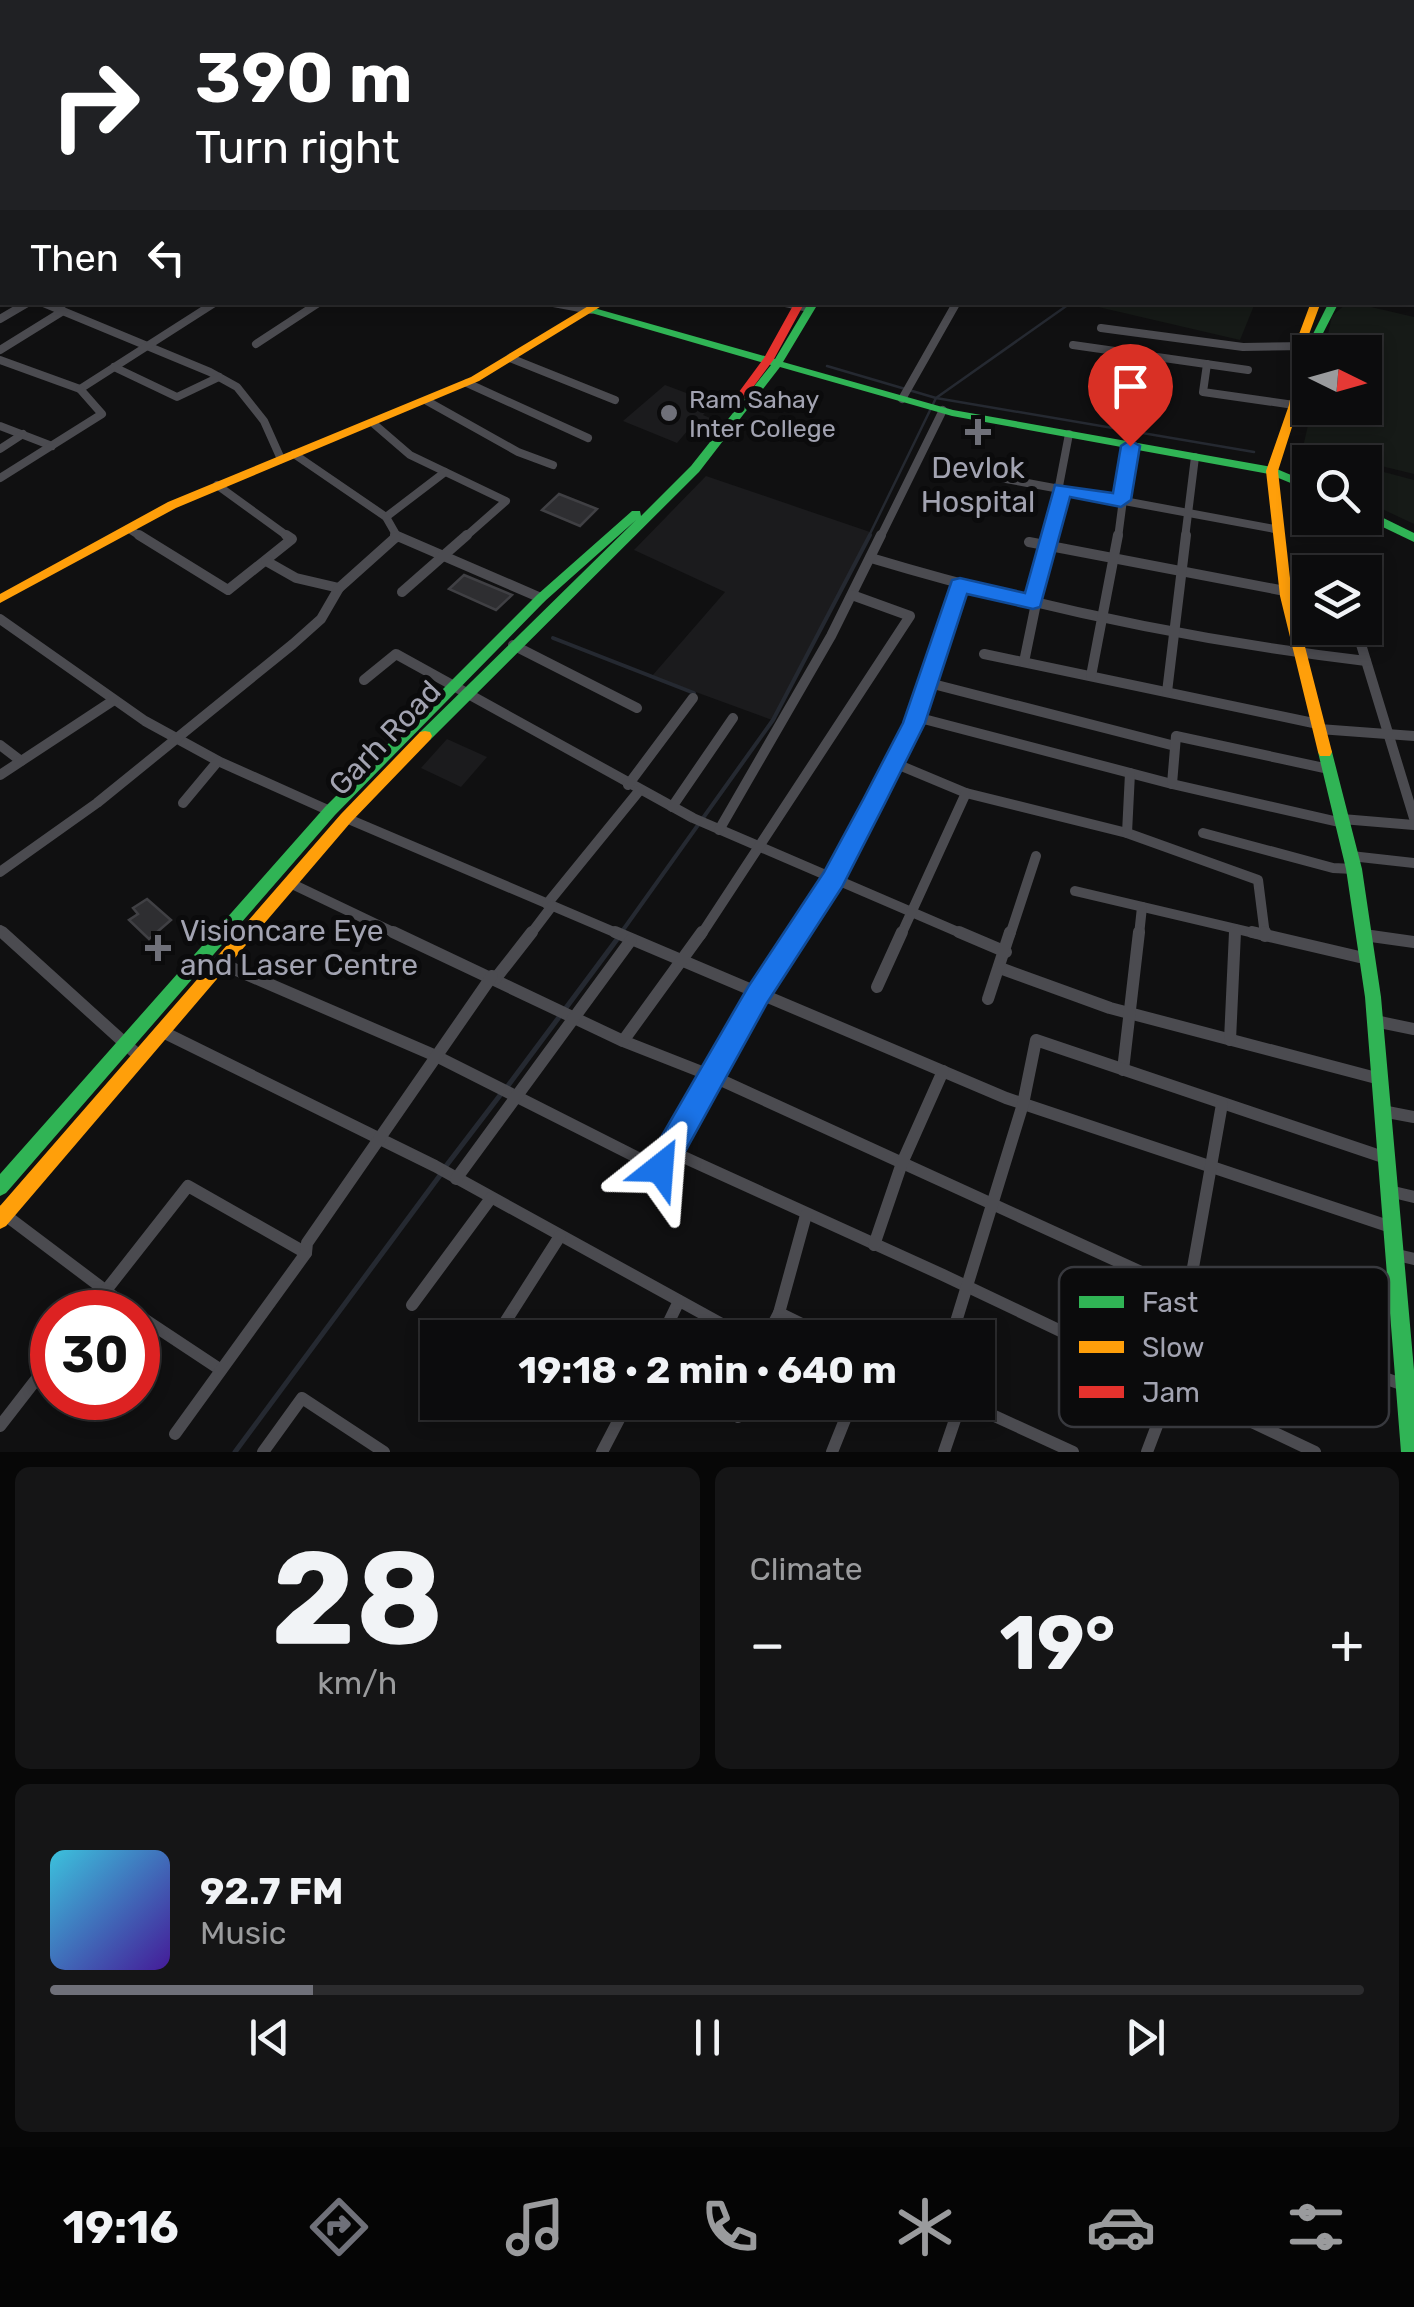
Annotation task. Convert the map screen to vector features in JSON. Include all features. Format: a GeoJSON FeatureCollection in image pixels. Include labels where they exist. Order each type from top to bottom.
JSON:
{"type":"FeatureCollection","features":[{"type":"Feature","properties":{"kind":"street"},"geometry":{"type":"LineString","coordinates":[[0,318],[24,305]]}},
{"type":"Feature","properties":{"kind":"street"},"geometry":{"type":"LineString","coordinates":[[48,305],[237,387],[288,457],[386,517],[396,536],[446,554],[548,601]]}},
{"type":"Feature","properties":{"kind":"street"},"geometry":{"type":"LineString","coordinates":[[80,389],[211,305]]}},
{"type":"Feature","properties":{"kind":"street"},"geometry":{"type":"LineString","coordinates":[[256,344],[315,305]]}},
{"type":"Feature","properties":{"kind":"street","name":"Garh Road"},"geometry":{"type":"LineString","coordinates":[[0,1188],[330,812],[690,467],[774,361],[805,305]]}},
{"type":"Feature","properties":{"kind":"street"},"geometry":{"type":"LineString","coordinates":[[902,399],[955,305]]}},
{"type":"Feature","properties":{"kind":"street"},"geometry":{"type":"LineString","coordinates":[[1309,335],[1315,305]]}},
{"type":"Feature","properties":{"kind":"street"},"geometry":{"type":"LineString","coordinates":[[1313,335],[1332,305]]}},
{"type":"Feature","properties":{"kind":"street"},"geometry":{"type":"LineString","coordinates":[[0,599],[217,485],[467,383],[597,306],[943,410],[1272,470],[1292,479]]}},
{"type":"Feature","properties":{"kind":"street"},"geometry":{"type":"LineString","coordinates":[[0,350],[63,311]]}},
{"type":"Feature","properties":{"kind":"street"},"geometry":{"type":"LineString","coordinates":[[1101,328],[1244,347],[1292,348]]}},
{"type":"Feature","properties":{"kind":"street"},"geometry":{"type":"LineString","coordinates":[[1074,345],[1248,370]]}},
{"type":"Feature","properties":{"kind":"street"},"geometry":{"type":"LineString","coordinates":[[510,358],[616,400]]}},
{"type":"Feature","properties":{"kind":"street"},"geometry":{"type":"LineString","coordinates":[[0,360],[80,389],[102,414],[0,478]]}},
{"type":"Feature","properties":{"kind":"street"},"geometry":{"type":"LineString","coordinates":[[1207,364],[1203,392],[1292,405]]}},
{"type":"Feature","properties":{"kind":"street"},"geometry":{"type":"LineString","coordinates":[[114,367],[177,398],[219,377]]}},
{"type":"Feature","properties":{"kind":"street"},"geometry":{"type":"LineString","coordinates":[[467,383],[588,438]]}},
{"type":"Feature","properties":{"kind":"street"},"geometry":{"type":"LineString","coordinates":[[428,401],[518,452],[553,466]]}},
{"type":"Feature","properties":{"kind":"street"},"geometry":{"type":"LineString","coordinates":[[715,828],[852,595],[943,410]]}},
{"type":"Feature","properties":{"kind":"street"},"geometry":{"type":"LineString","coordinates":[[1292,411],[1272,470],[1285,590],[1353,863],[1368,959],[1393,1254],[1408,1365],[1404,1385],[1411,1452]]}},
{"type":"Feature","properties":{"kind":"street"},"geometry":{"type":"LineString","coordinates":[[374,424],[410,455],[506,501],[402,592]]}},
{"type":"Feature","properties":{"kind":"street"},"geometry":{"type":"LineString","coordinates":[[0,426],[52,446]]}},
{"type":"Feature","properties":{"kind":"street"},"geometry":{"type":"LineString","coordinates":[[0,449],[23,434]]}},
{"type":"Feature","properties":{"kind":"street"},"geometry":{"type":"LineString","coordinates":[[1024,662],[1033,602],[1062,489],[1069,434]]}},
{"type":"Feature","properties":{"kind":"street"},"geometry":{"type":"LineString","coordinates":[[1091,676],[1115,559],[1130,446]]}},
{"type":"Feature","properties":{"kind":"street"},"geometry":{"type":"LineString","coordinates":[[1168,692],[1178,632],[1195,457]]}},
{"type":"Feature","properties":{"kind":"street"},"geometry":{"type":"LineString","coordinates":[[386,517],[445,472]]}},
{"type":"Feature","properties":{"kind":"street"},"geometry":{"type":"LineString","coordinates":[[995,477],[1280,530]]}},
{"type":"Feature","properties":{"kind":"street"},"geometry":{"type":"LineString","coordinates":[[129,529],[228,590],[292,539],[217,485]]}},
{"type":"Feature","properties":{"kind":"street"},"geometry":{"type":"LineString","coordinates":[[1382,522],[1414,538]]}},
{"type":"Feature","properties":{"kind":"street"},"geometry":{"type":"LineString","coordinates":[[0,872],[178,739],[320,619],[339,588],[396,536]]}},
{"type":"Feature","properties":{"kind":"street"},"geometry":{"type":"LineString","coordinates":[[1030,542],[1285,590]]}},
{"type":"Feature","properties":{"kind":"street"},"geometry":{"type":"LineString","coordinates":[[871,558],[960,585],[1102,617],[1300,654],[1366,661]]}},
{"type":"Feature","properties":{"kind":"street"},"geometry":{"type":"LineString","coordinates":[[266,560],[296,578],[339,588]]}},
{"type":"Feature","properties":{"kind":"street"},"geometry":{"type":"LineString","coordinates":[[204,955],[436,1056],[660,1168],[758,995],[833,880],[894,762],[916,717],[960,585]]}},
{"type":"Feature","properties":{"kind":"street"},"geometry":{"type":"LineString","coordinates":[[623,1041],[685,962],[867,688],[910,616],[852,595]]}},
{"type":"Feature","properties":{"kind":"street","name":"Garh Road"},"geometry":{"type":"LineString","coordinates":[[460,689],[513,645],[548,601]]}},
{"type":"Feature","properties":{"kind":"street"},"geometry":{"type":"LineString","coordinates":[[0,620],[114,700],[178,739],[330,812]]}},
{"type":"Feature","properties":{"kind":"street"},"geometry":{"type":"LineString","coordinates":[[513,645],[637,708]]}},
{"type":"Feature","properties":{"kind":"street"},"geometry":{"type":"LineString","coordinates":[[916,717],[1172,784],[1342,821],[1414,822],[1361,645]]}},
{"type":"Feature","properties":{"kind":"street"},"geometry":{"type":"LineString","coordinates":[[364,680],[396,654],[694,818],[1006,952]]}},
{"type":"Feature","properties":{"kind":"street"},"geometry":{"type":"LineString","coordinates":[[984,654],[1319,727],[1414,736]]}},
{"type":"Feature","properties":{"kind":"street"},"geometry":{"type":"LineString","coordinates":[[928,683],[1175,746]]}},
{"type":"Feature","properties":{"kind":"street"},"geometry":{"type":"LineString","coordinates":[[175,1434],[306,1253],[306,1242],[436,1056],[634,788],[693,698]]}},
{"type":"Feature","properties":{"kind":"street"},"geometry":{"type":"LineString","coordinates":[[0,775],[114,700]]}},
{"type":"Feature","properties":{"kind":"street"},"geometry":{"type":"LineString","coordinates":[[672,807],[733,718]]}},
{"type":"Feature","properties":{"kind":"street","name":"Garh Road"},"geometry":{"type":"LineString","coordinates":[[2,1215],[431,719]]}},
{"type":"Feature","properties":{"kind":"street"},"geometry":{"type":"LineString","coordinates":[[1172,784],[1176,736],[1329,769]]}},
{"type":"Feature","properties":{"kind":"street"},"geometry":{"type":"LineString","coordinates":[[0,745],[21,761]]}},
{"type":"Feature","properties":{"kind":"street"},"geometry":{"type":"LineString","coordinates":[[183,802],[218,761]]}},
{"type":"Feature","properties":{"kind":"street"},"geometry":{"type":"LineString","coordinates":[[894,762],[966,793],[1127,833],[1258,880],[1265,936]]}},
{"type":"Feature","properties":{"kind":"street"},"geometry":{"type":"LineString","coordinates":[[1127,833],[1130,773]]}},
{"type":"Feature","properties":{"kind":"street"},"geometry":{"type":"LineString","coordinates":[[876,987],[914,913],[966,793]]}},
{"type":"Feature","properties":{"kind":"street"},"geometry":{"type":"LineString","coordinates":[[346,818],[1023,1104],[1391,1227]]}},
{"type":"Feature","properties":{"kind":"street"},"geometry":{"type":"LineString","coordinates":[[1203,833],[1333,868],[1353,863],[1414,863]]}},
{"type":"Feature","properties":{"kind":"street"},"geometry":{"type":"LineString","coordinates":[[304,841],[320,848]]}},
{"type":"Feature","properties":{"kind":"street"},"geometry":{"type":"LineString","coordinates":[[988,1000],[1036,856]]}},
{"type":"Feature","properties":{"kind":"street"},"geometry":{"type":"LineString","coordinates":[[290,882],[623,1041],[712,1076],[1131,1267]]}},
{"type":"Feature","properties":{"kind":"street"},"geometry":{"type":"LineString","coordinates":[[1075,891],[1368,959]]}},
{"type":"Feature","properties":{"kind":"street"},"geometry":{"type":"LineString","coordinates":[[1123,1070],[1142,907]]}},
{"type":"Feature","properties":{"kind":"street"},"geometry":{"type":"LineString","coordinates":[[1230,1040],[1235,929]]}},
{"type":"Feature","properties":{"kind":"street"},"geometry":{"type":"LineString","coordinates":[[0,930],[139,1056]]}},
{"type":"Feature","properties":{"kind":"street"},"geometry":{"type":"LineString","coordinates":[[1364,935],[1414,942]]}},
{"type":"Feature","properties":{"kind":"street"},"geometry":{"type":"LineString","coordinates":[[453,1178],[630,939]]}},
{"type":"Feature","properties":{"kind":"street"},"geometry":{"type":"LineString","coordinates":[[0,951],[12,942]]}},
{"type":"Feature","properties":{"kind":"street"},"geometry":{"type":"LineString","coordinates":[[1000,968],[1128,1012],[1380,1079]]}},
{"type":"Feature","properties":{"kind":"street"},"geometry":{"type":"LineString","coordinates":[[170,994],[186,1003]]}},
{"type":"Feature","properties":{"kind":"street"},"geometry":{"type":"LineString","coordinates":[[1375,1021],[1414,1030]]}},
{"type":"Feature","properties":{"kind":"street"},"geometry":{"type":"LineString","coordinates":[[161,1032],[434,1166],[715,1320]]}},
{"type":"Feature","properties":{"kind":"street"},"geometry":{"type":"LineString","coordinates":[[957,1320],[1023,1104],[1036,1040],[1386,1158]]}},
{"type":"Feature","properties":{"kind":"street"},"geometry":{"type":"LineString","coordinates":[[874,1245],[902,1164],[943,1071]]}},
{"type":"Feature","properties":{"kind":"street"},"geometry":{"type":"LineString","coordinates":[[1196,1267],[1222,1104]]}},
{"type":"Feature","properties":{"kind":"street"},"geometry":{"type":"LineString","coordinates":[[1382,1111],[1414,1117]]}},
{"type":"Feature","properties":{"kind":"street"},"geometry":{"type":"LineString","coordinates":[[668,1150],[1059,1331]]}},
{"type":"Feature","properties":{"kind":"street"},"geometry":{"type":"LineString","coordinates":[[106,1290],[188,1186],[306,1253]]}},
{"type":"Feature","properties":{"kind":"street"},"geometry":{"type":"LineString","coordinates":[[1388,1191],[1414,1197]]}},
{"type":"Feature","properties":{"kind":"street"},"geometry":{"type":"LineString","coordinates":[[412,1305],[491,1198]]}},
{"type":"Feature","properties":{"kind":"street"},"geometry":{"type":"LineString","coordinates":[[2,1215],[100,1290]]}},
{"type":"Feature","properties":{"kind":"street"},"geometry":{"type":"LineString","coordinates":[[775,1320],[806,1215]]}},
{"type":"Feature","properties":{"kind":"street"},"geometry":{"type":"LineString","coordinates":[[506,1320],[560,1236]]}},
{"type":"Feature","properties":{"kind":"street"},"geometry":{"type":"LineString","coordinates":[[1393,1254],[1414,1259]]}},
{"type":"Feature","properties":{"kind":"street"},"geometry":{"type":"LineString","coordinates":[[670,1320],[680,1301]]}},
{"type":"Feature","properties":{"kind":"street"},"geometry":{"type":"LineString","coordinates":[[779,1313],[793,1320]]}},
{"type":"Feature","properties":{"kind":"street"},"geometry":{"type":"LineString","coordinates":[[160,1330],[221,1370]]}},
{"type":"Feature","properties":{"kind":"street"},"geometry":{"type":"LineString","coordinates":[[1389,1380],[1404,1385]]}},
{"type":"Feature","properties":{"kind":"street"},"geometry":{"type":"LineString","coordinates":[[0,1426],[30,1387]]}},
{"type":"Feature","properties":{"kind":"street"},"geometry":{"type":"LineString","coordinates":[[262,1452],[302,1398],[384,1452]]}},
{"type":"Feature","properties":{"kind":"street"},"geometry":{"type":"LineString","coordinates":[[995,1417],[1073,1452]]}},
{"type":"Feature","properties":{"kind":"street"},"geometry":{"type":"LineString","coordinates":[[602,1452],[619,1420]]}},
{"type":"Feature","properties":{"kind":"street"},"geometry":{"type":"LineString","coordinates":[[832,1452],[845,1420]]}},
{"type":"Feature","properties":{"kind":"street"},"geometry":{"type":"LineString","coordinates":[[944,1452],[956,1420]]}},
{"type":"Feature","properties":{"kind":"street"},"geometry":{"type":"LineString","coordinates":[[1146,1452],[1156,1427]]}},
{"type":"Feature","properties":{"kind":"street"},"geometry":{"type":"LineString","coordinates":[[1261,1427],[1315,1452]]}},
{"type":"Feature","properties":{"kind":"shaded area"},"geometry":{"type":"Polygon","coordinates":[[[1090,305],[1254,305],[1240,340],[1090,305]]]}},
{"type":"Feature","properties":{"kind":"shaded area"},"geometry":{"type":"Polygon","coordinates":[[[1345,305],[1363,305],[1414,317],[1414,474],[1382,466],[1382,445],[1303,445],[1308,425],[1382,425],[1382,335],[1328,335],[1332,316],[1345,305]]]}},
{"type":"Feature","properties":{"kind":"shaded area","name":"Ram Sahay Inter College"},"geometry":{"type":"Polygon","coordinates":[[[665,385],[713,403],[703,415],[710,418],[704,426],[694,423],[677,443],[623,421],[665,385]]]}},
{"type":"Feature","properties":{"kind":"shaded area"},"geometry":{"type":"Polygon","coordinates":[[[1382,472],[1414,480],[1414,524],[1382,509],[1382,472]]]}},
{"type":"Feature","properties":{"kind":"shaded area"},"geometry":{"type":"Polygon","coordinates":[[[706,476],[870,532],[772,720],[652,676],[725,592],[634,550],[706,476]]]}},
{"type":"Feature","properties":{"kind":"shaded area"},"geometry":{"type":"Polygon","coordinates":[[[447,739],[487,757],[461,787],[421,768],[447,739]]]}},
{"type":"Feature","properties":{"kind":"building"},"geometry":{"type":"Polygon","coordinates":[[[559,494],[597,509],[580,526],[542,510],[559,494]]]}},
{"type":"Feature","properties":{"kind":"building"},"geometry":{"type":"Polygon","coordinates":[[[464,575],[512,595],[496,610],[449,589],[464,575]]]}},
{"type":"Feature","properties":{"kind":"building"},"geometry":{"type":"Polygon","coordinates":[[[147,899],[171,920],[149,939],[129,920],[138,914],[133,908],[147,899]]]}},
{"type":"Feature","properties":{"kind":"waterway"},"geometry":{"type":"LineString","coordinates":[[936,398],[1068,305]]}},
{"type":"Feature","properties":{"kind":"waterway"},"geometry":{"type":"LineString","coordinates":[[827,366],[936,398]]}},
{"type":"Feature","properties":{"kind":"waterway"},"geometry":{"type":"LineString","coordinates":[[868,538],[936,398]]}},
{"type":"Feature","properties":{"kind":"waterway"},"geometry":{"type":"LineString","coordinates":[[936,398],[1254,452]]}},
{"type":"Feature","properties":{"kind":"waterway"},"geometry":{"type":"LineString","coordinates":[[623,930],[773,720],[870,535]]}},
{"type":"Feature","properties":{"kind":"waterway"},"geometry":{"type":"LineString","coordinates":[[553,638],[694,693]]}},
{"type":"Feature","properties":{"kind":"waterway"},"geometry":{"type":"LineString","coordinates":[[507,1087],[618,938]]}},
{"type":"Feature","properties":{"kind":"waterway"},"geometry":{"type":"LineString","coordinates":[[446,1166],[501,1094]]}},
{"type":"Feature","properties":{"kind":"waterway"},"geometry":{"type":"LineString","coordinates":[[235,1452],[441,1174]]}},
{"type":"Feature","properties":{"kind":"traffic: fast"},"geometry":{"type":"LineString","coordinates":[[425,736],[695,469],[769,377],[812,305]]}},
{"type":"Feature","properties":{"kind":"traffic: fast"},"geometry":{"type":"LineString","coordinates":[[1317,335],[1332,305]]}},
{"type":"Feature","properties":{"kind":"traffic: fast"},"geometry":{"type":"LineString","coordinates":[[591,310],[952,413],[1272,471],[1292,479]]}},
{"type":"Feature","properties":{"kind":"traffic: fast"},"geometry":{"type":"LineString","coordinates":[[0,1187],[330,811],[541,598],[636,514]]}},
{"type":"Feature","properties":{"kind":"traffic: fast"},"geometry":{"type":"LineString","coordinates":[[1382,522],[1414,538]]}},
{"type":"Feature","properties":{"kind":"traffic: fast"},"geometry":{"type":"LineString","coordinates":[[1325,752],[1354,869],[1373,997],[1411,1452]]}},
{"type":"Feature","properties":{"kind":"traffic: slow"},"geometry":{"type":"LineString","coordinates":[[0,599],[172,505],[475,379],[598,305]]}},
{"type":"Feature","properties":{"kind":"traffic: slow"},"geometry":{"type":"LineString","coordinates":[[1315,305],[1300,345],[1303,354],[1294,405],[1272,471],[1286,596],[1325,752]]}},
{"type":"Feature","properties":{"kind":"traffic: slow"},"geometry":{"type":"LineString","coordinates":[[0,1220],[346,818],[425,736]]}},
{"type":"Feature","properties":{"kind":"traffic: jam"},"geometry":{"type":"LineString","coordinates":[[741,396],[769,359],[798,305]]}},
{"type":"Feature","properties":{"kind":"place","name":"Ram Sahay Inter College"},"geometry":{"type":"Point","coordinates":[669,413]}},
{"type":"Feature","properties":{"kind":"place","name":"Devlok Hospital"},"geometry":{"type":"Point","coordinates":[978,432]}},
{"type":"Feature","properties":{"kind":"place","name":"Visioncare Eye and Laser Centre"},"geometry":{"type":"Point","coordinates":[158,948]}},
{"type":"Feature","properties":{"kind":"route"},"geometry":{"type":"LineString","coordinates":[[660,1168],[758,995],[833,880],[874,803],[914,723],[960,585],[1033,602],[1062,489],[1121,500],[1130,446]]}}]}
